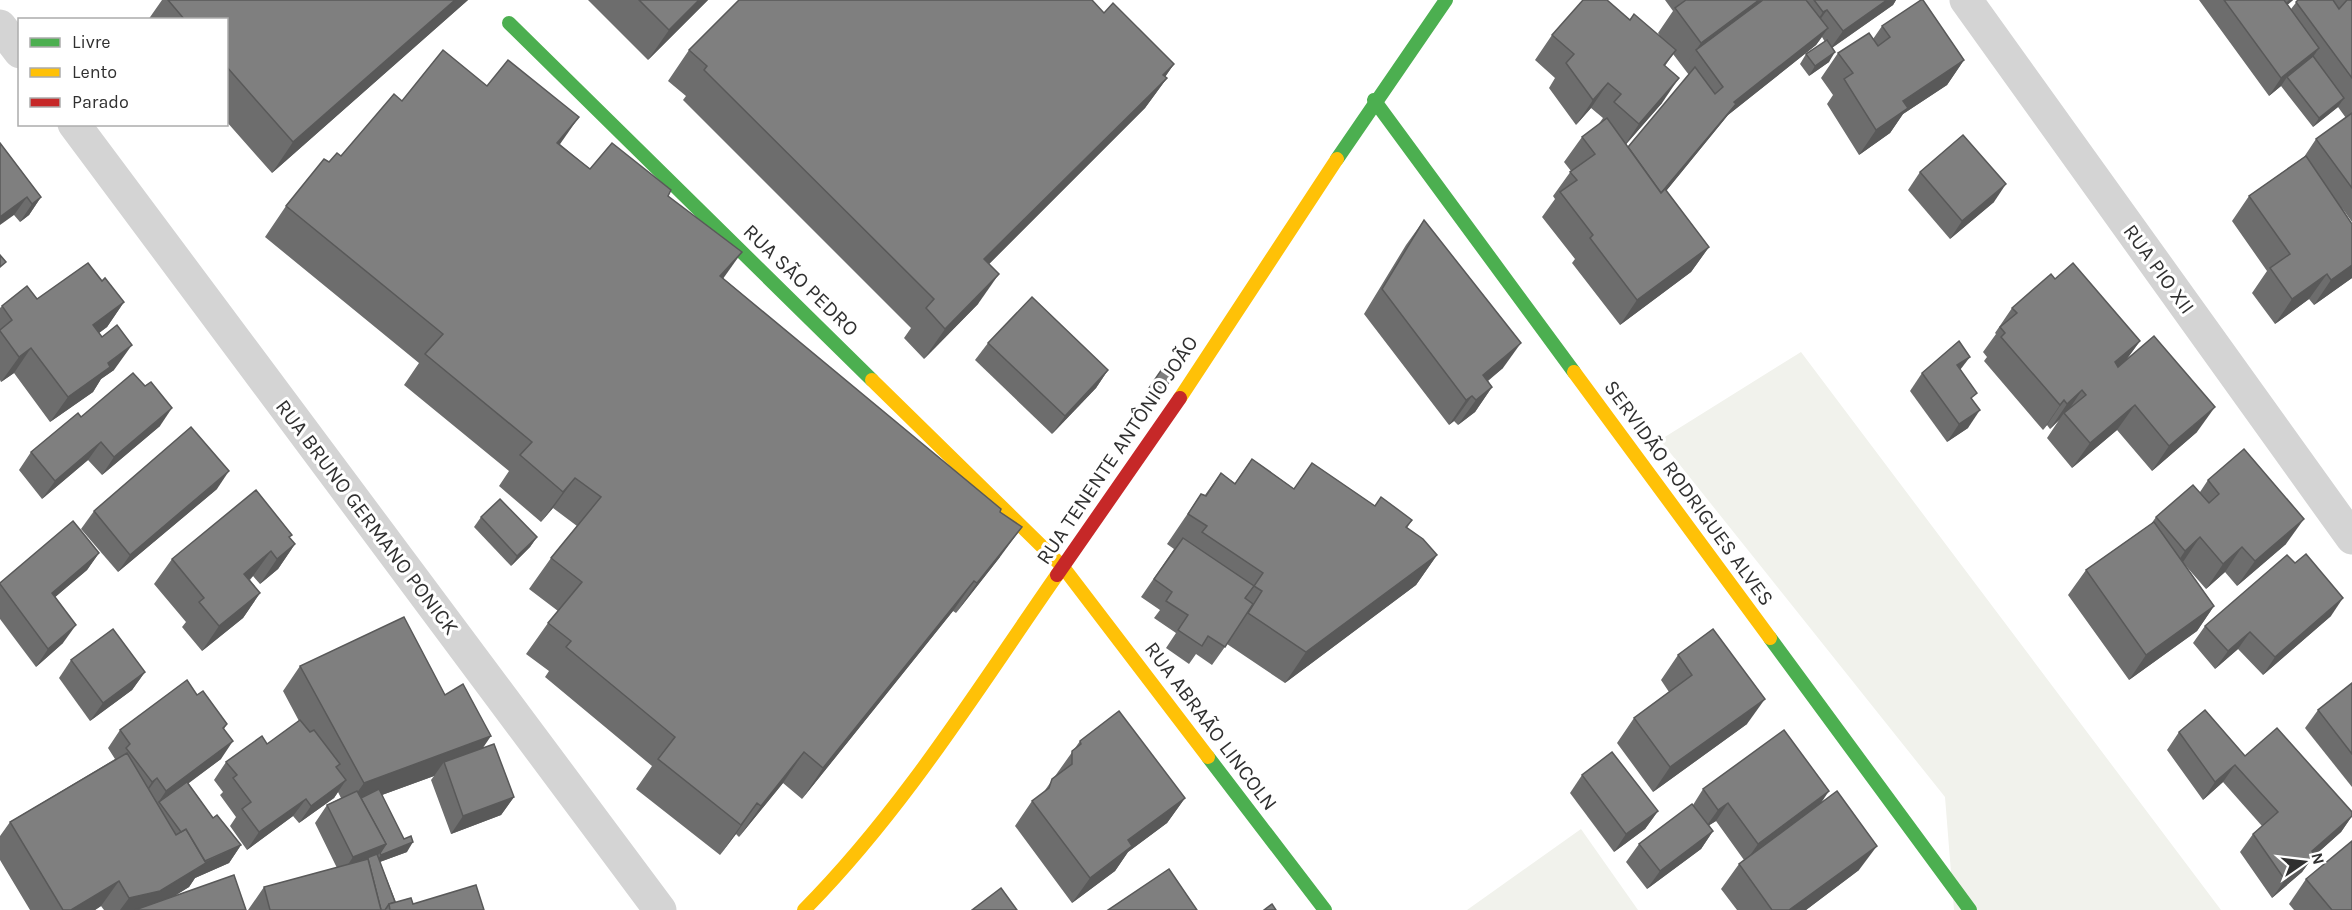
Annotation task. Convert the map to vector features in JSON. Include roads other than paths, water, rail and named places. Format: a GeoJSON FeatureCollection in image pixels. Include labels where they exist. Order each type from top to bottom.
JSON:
{"type":"FeatureCollection","features":[{"type":"Feature","properties":{"kind":"street","name":"RUA TENENTE ANTÔNIO JOÃO"},"geometry":{"type":"LineString","coordinates":[[804,910],[832,884],[881,825],[1063,567],[1200,367],[1374,100],[1446,0]]}},
{"type":"Feature","properties":{"kind":"street","name":"RUA PIO XII"},"geometry":{"type":"LineString","coordinates":[[1966,0],[2352,538]]}},
{"type":"Feature","properties":{"kind":"street","name":"RUA SÃO PEDRO"},"geometry":{"type":"LineString","coordinates":[[509,23],[1063,567]]}},
{"type":"Feature","properties":{"kind":"street"},"geometry":{"type":"LineString","coordinates":[[0,26],[18,49]]}},
{"type":"Feature","properties":{"kind":"street","name":"SERVIDÃO RODRIGUES ALVES"},"geometry":{"type":"LineString","coordinates":[[1374,100],[1970,910]]}},
{"type":"Feature","properties":{"kind":"street","name":"RUA BRUNO GERMANO PONICK"},"geometry":{"type":"LineString","coordinates":[[75,126],[660,910]]}},
{"type":"Feature","properties":{"kind":"street","name":"RUA ABRAÃO LINCOLN"},"geometry":{"type":"LineString","coordinates":[[1063,567],[1325,910]]}}]}
